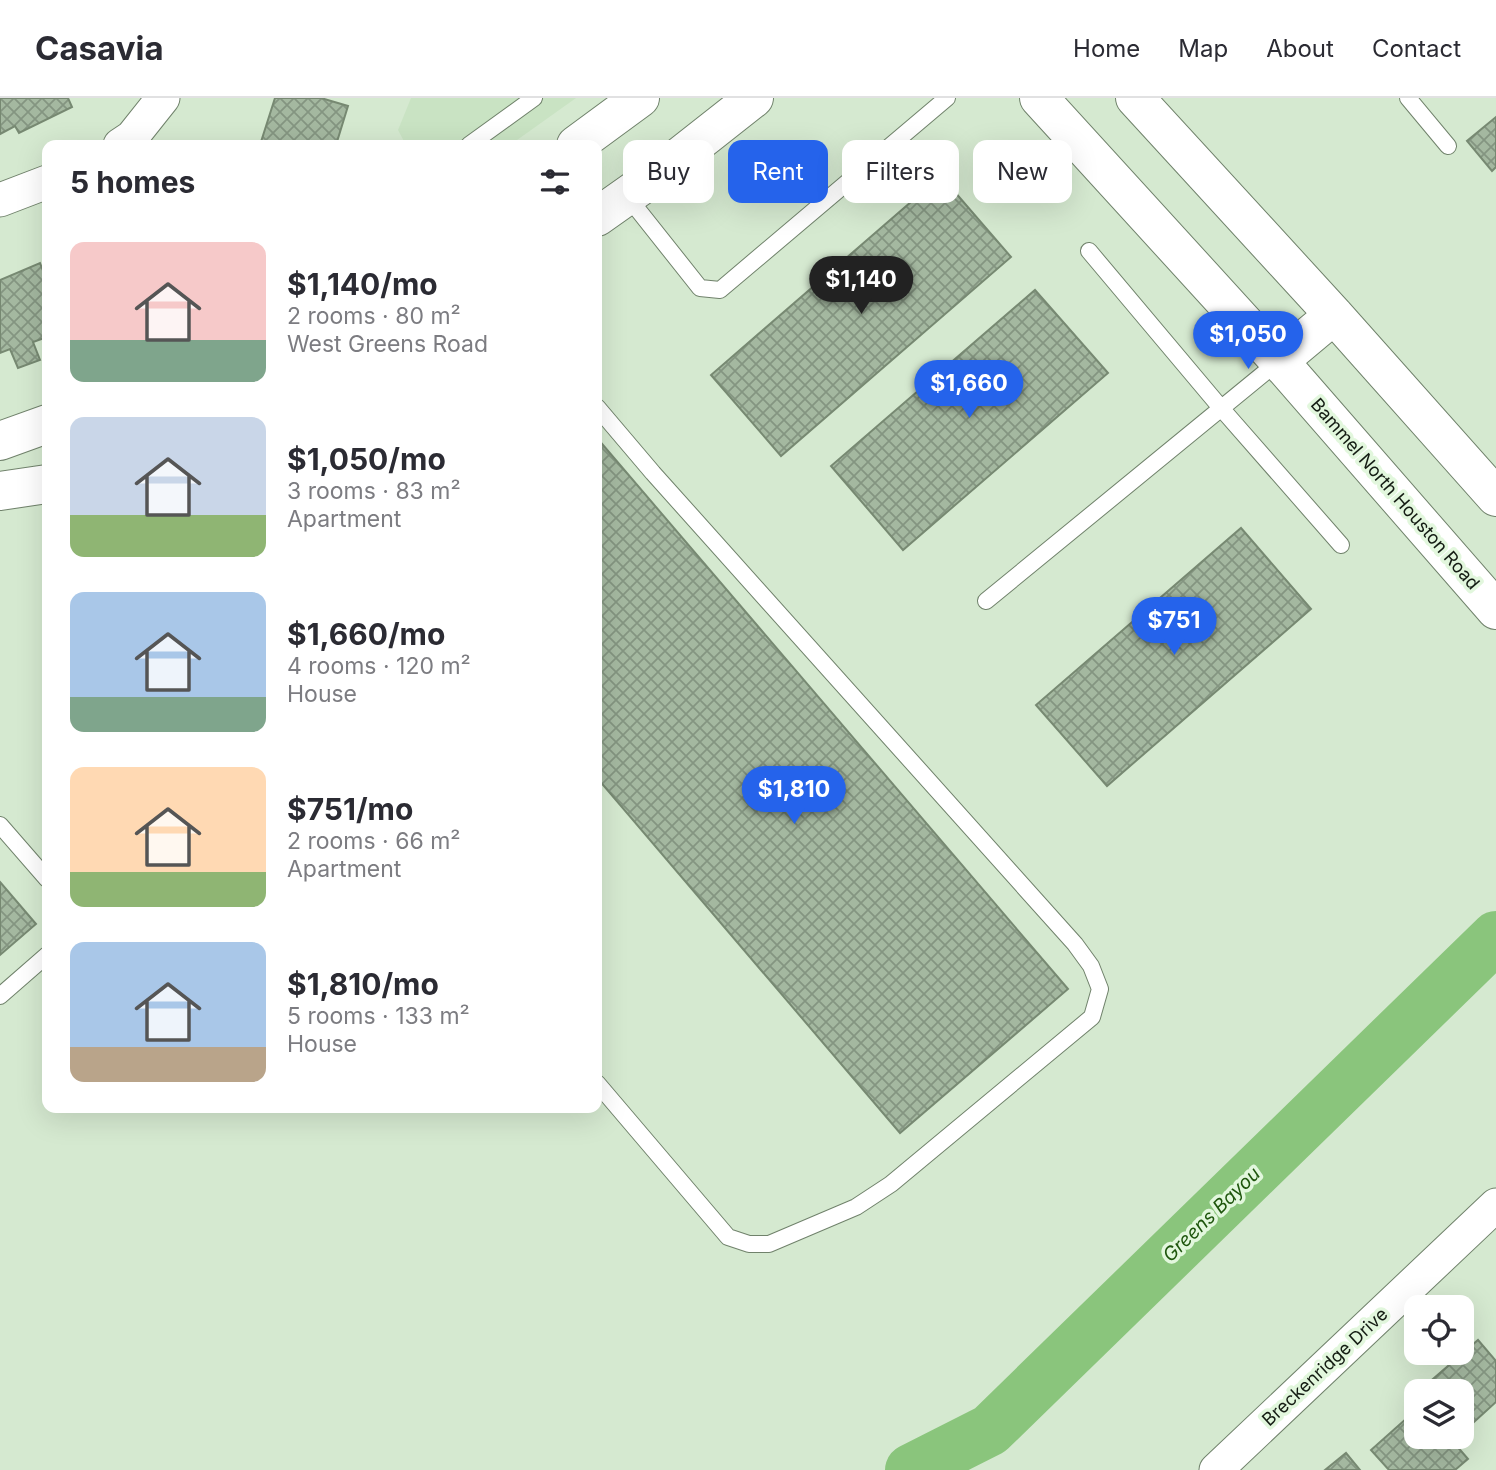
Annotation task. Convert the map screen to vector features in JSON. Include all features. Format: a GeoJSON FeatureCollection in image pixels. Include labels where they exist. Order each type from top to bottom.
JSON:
{"type":"FeatureCollection","features":[{"type":"Feature","properties":{"kind":"main road"},"geometry":{"type":"LineString","coordinates":[[583,140],[640,98]]}},
{"type":"Feature","properties":{"kind":"main road"},"geometry":{"type":"LineString","coordinates":[[612,206],[754,98]]}},
{"type":"Feature","properties":{"kind":"main road","name":"Bammel North Houston Road"},"geometry":{"type":"LineString","coordinates":[[1039,98],[1279,361],[1496,610]]}},
{"type":"Feature","properties":{"kind":"main road"},"geometry":{"type":"LineString","coordinates":[[1135,98],[1496,497]]}},
{"type":"Feature","properties":{"kind":"main road"},"geometry":{"type":"LineString","coordinates":[[1279,361],[1334,315]]}},
{"type":"Feature","properties":{"kind":"main road"},"geometry":{"type":"LineString","coordinates":[[0,442],[42,426]]}},
{"type":"Feature","properties":{"kind":"main road"},"geometry":{"type":"LineString","coordinates":[[0,491],[42,485]]}},
{"type":"Feature","properties":{"kind":"street"},"geometry":{"type":"LineString","coordinates":[[128,140],[163,98]]}},
{"type":"Feature","properties":{"kind":"street"},"geometry":{"type":"LineString","coordinates":[[0,200],[42,184]]}},
{"type":"Feature","properties":{"kind":"street","name":"Breckenridge Drive"},"geometry":{"type":"LineString","coordinates":[[1216,1470],[1496,1206]]}},
{"type":"Feature","properties":{"kind":"lane"},"geometry":{"type":"LineString","coordinates":[[612,206],[700,288],[720,290],[947,98]]}},
{"type":"Feature","properties":{"kind":"lane"},"geometry":{"type":"LineString","coordinates":[[1408,98],[1448,146]]}},
{"type":"Feature","properties":{"kind":"lane"},"geometry":{"type":"LineString","coordinates":[[476,140],[528,100]]}},
{"type":"Feature","properties":{"kind":"lane"},"geometry":{"type":"LineString","coordinates":[[1089,251],[1341,545]]}},
{"type":"Feature","properties":{"kind":"lane"},"geometry":{"type":"LineString","coordinates":[[986,601],[1279,361]]}},
{"type":"Feature","properties":{"kind":"lane"},"geometry":{"type":"LineString","coordinates":[[602,413],[1075,944],[1091,966],[1100,989],[1092,1017],[891,1184],[856,1207],[769,1244],[749,1244],[729,1237],[602,1089]]}},
{"type":"Feature","properties":{"kind":"lane"},"geometry":{"type":"LineString","coordinates":[[0,825],[42,873]]}},
{"type":"Feature","properties":{"kind":"lane"},"geometry":{"type":"LineString","coordinates":[[0,996],[42,959]]}},
{"type":"Feature","properties":{"kind":"shaded area"},"geometry":{"type":"Polygon","coordinates":[[[411,98],[576,98],[517,140],[403,140],[398,130],[411,98]]]}},
{"type":"Feature","properties":{"kind":"building"},"geometry":{"type":"Polygon","coordinates":[[[0,98],[68,98],[72,107],[19,133],[15,126],[0,134],[0,98]]]}},
{"type":"Feature","properties":{"kind":"building"},"geometry":{"type":"Polygon","coordinates":[[[275,98],[321,98],[348,106],[338,140],[262,140],[275,98]]]}},
{"type":"Feature","properties":{"kind":"building"},"geometry":{"type":"Polygon","coordinates":[[[1496,117],[1496,167],[1492,171],[1467,141],[1496,117]]]}},
{"type":"Feature","properties":{"kind":"building"},"geometry":{"type":"Polygon","coordinates":[[[959,197],[1011,257],[781,456],[711,375],[910,203],[959,203],[959,197]]]}},
{"type":"Feature","properties":{"kind":"building"},"geometry":{"type":"Polygon","coordinates":[[[40,263],[42,268],[42,339],[33,342],[40,360],[18,368],[10,349],[0,353],[0,280],[40,263]]]}},
{"type":"Feature","properties":{"kind":"building"},"geometry":{"type":"Polygon","coordinates":[[[1035,290],[1108,373],[903,550],[831,466],[1035,290]]]}},
{"type":"Feature","properties":{"kind":"building"},"geometry":{"type":"Polygon","coordinates":[[[602,444],[1068,989],[900,1133],[602,784],[602,444]]]}},
{"type":"Feature","properties":{"kind":"building"},"geometry":{"type":"Polygon","coordinates":[[[1241,528],[1311,609],[1107,786],[1036,705],[1241,528]]]}},
{"type":"Feature","properties":{"kind":"building"},"geometry":{"type":"Polygon","coordinates":[[[0,882],[36,924],[0,955],[0,882]]]}},
{"type":"Feature","properties":{"kind":"building"},"geometry":{"type":"Polygon","coordinates":[[[1478,1340],[1496,1361],[1496,1402],[1474,1422],[1474,1379],[1433,1379],[1449,1365],[1474,1365],[1474,1343],[1478,1340]]]}},
{"type":"Feature","properties":{"kind":"building"},"geometry":{"type":"Polygon","coordinates":[[[1404,1421],[1404,1449],[1459,1449],[1468,1459],[1455,1470],[1389,1470],[1371,1450],[1404,1421]]]}},
{"type":"Feature","properties":{"kind":"building"},"geometry":{"type":"Polygon","coordinates":[[[1346,1453],[1360,1470],[1325,1470],[1346,1453]]]}},
{"type":"Feature","properties":{"kind":"waterway","name":"Greens Bayou"},"geometry":{"type":"LineString","coordinates":[[911,1470],[990,1430],[1496,937]]}}]}
